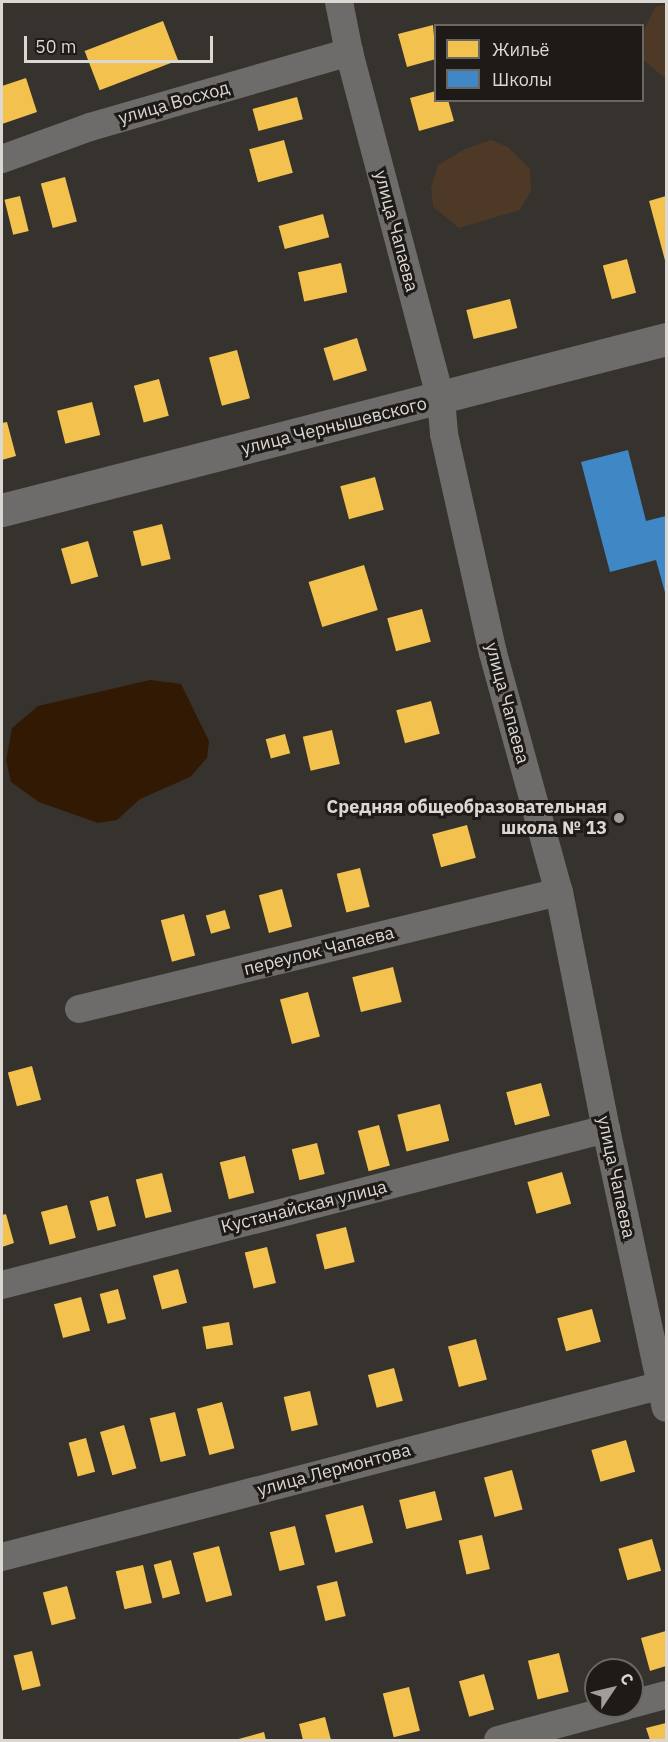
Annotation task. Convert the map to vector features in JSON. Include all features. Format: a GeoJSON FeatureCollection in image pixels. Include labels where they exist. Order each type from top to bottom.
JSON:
{"type":"FeatureCollection","features":[{"type":"Feature","properties":{"kind":"street","name":"улица Чапаева"},"geometry":{"type":"LineString","coordinates":[[339,2],[349,51],[441,399],[444,434],[493,653],[559,892],[606,1129],[665,1392]]}},
{"type":"Feature","properties":{"kind":"street","name":"улица Восход"},"geometry":{"type":"LineString","coordinates":[[2,159],[90,127],[349,51]]}},
{"type":"Feature","properties":{"kind":"street","name":"улица Чернышевского"},"geometry":{"type":"LineString","coordinates":[[2,510],[441,399],[666,339]]}},
{"type":"Feature","properties":{"kind":"street","name":"переулок Чапаева"},"geometry":{"type":"LineString","coordinates":[[79,1009],[559,892]]}},
{"type":"Feature","properties":{"kind":"street","name":"Кустанайская улица"},"geometry":{"type":"LineString","coordinates":[[2,1285],[606,1129]]}},
{"type":"Feature","properties":{"kind":"street","name":"улица Лермонтова"},"geometry":{"type":"LineString","coordinates":[[2,1557],[665,1392]]}},
{"type":"Feature","properties":{"kind":"street"},"geometry":{"type":"LineString","coordinates":[[644,1701],[666,1695]]}},
{"type":"Feature","properties":{"kind":"street"},"geometry":{"type":"LineString","coordinates":[[498,1740],[584,1717]]}},
{"type":"Feature","properties":{"kind":"shaded area"},"geometry":{"type":"Polygon","coordinates":[[[666,4],[666,79],[644,61],[644,33],[655,7],[666,4]]]}},
{"type":"Feature","properties":{"kind":"shaded area"},"geometry":{"type":"Polygon","coordinates":[[[491,140],[508,147],[530,169],[531,191],[520,210],[459,228],[433,207],[431,188],[438,165],[465,149],[491,140]]]}},
{"type":"Feature","properties":{"kind":"shaded area"},"geometry":{"type":"Polygon","coordinates":[[[150,680],[181,684],[209,741],[207,758],[190,777],[140,799],[117,820],[98,823],[39,802],[11,782],[6,760],[12,728],[38,706],[150,680]]]}},
{"type":"Feature","properties":{"kind":"building: Жильё"},"geometry":{"type":"Polygon","coordinates":[[[163,21],[178,60],[100,90],[85,51],[163,21]]]}},
{"type":"Feature","properties":{"kind":"building: Жильё"},"geometry":{"type":"Polygon","coordinates":[[[433,25],[434,60],[407,67],[398,34],[433,25]]]}},
{"type":"Feature","properties":{"kind":"building: Жильё"},"geometry":{"type":"Polygon","coordinates":[[[26,78],[37,112],[2,124],[2,86],[26,78]]]}},
{"type":"Feature","properties":{"kind":"building: Жильё"},"geometry":{"type":"Polygon","coordinates":[[[434,92],[434,102],[449,102],[454,121],[419,131],[410,98],[434,92]]]}},
{"type":"Feature","properties":{"kind":"building: Жильё"},"geometry":{"type":"Polygon","coordinates":[[[297,97],[303,119],[259,131],[253,109],[297,97]]]}},
{"type":"Feature","properties":{"kind":"building: Жильё"},"geometry":{"type":"Polygon","coordinates":[[[284,140],[293,173],[258,182],[249,149],[284,140]]]}},
{"type":"Feature","properties":{"kind":"building: Жильё"},"geometry":{"type":"Polygon","coordinates":[[[65,177],[77,221],[53,228],[41,183],[65,177]]]}},
{"type":"Feature","properties":{"kind":"building: Жильё"},"geometry":{"type":"Polygon","coordinates":[[[20,196],[29,231],[13,235],[4,200],[20,196]]]}},
{"type":"Feature","properties":{"kind":"building: Жильё"},"geometry":{"type":"Polygon","coordinates":[[[666,196],[666,264],[649,201],[666,196]]]}},
{"type":"Feature","properties":{"kind":"building: Жильё"},"geometry":{"type":"Polygon","coordinates":[[[323,214],[329,237],[285,249],[279,226],[323,214]]]}},
{"type":"Feature","properties":{"kind":"building: Жильё"},"geometry":{"type":"Polygon","coordinates":[[[627,259],[636,293],[612,299],[603,265],[627,259]]]}},
{"type":"Feature","properties":{"kind":"building: Жильё"},"geometry":{"type":"Polygon","coordinates":[[[341,263],[347,292],[304,301],[298,272],[341,263]]]}},
{"type":"Feature","properties":{"kind":"building: Жильё"},"geometry":{"type":"Polygon","coordinates":[[[510,299],[517,328],[474,339],[466,310],[510,299]]]}},
{"type":"Feature","properties":{"kind":"building: Жильё"},"geometry":{"type":"Polygon","coordinates":[[[357,338],[367,371],[333,381],[324,348],[357,338]]]}},
{"type":"Feature","properties":{"kind":"building: Жильё"},"geometry":{"type":"Polygon","coordinates":[[[237,350],[250,398],[222,406],[209,358],[237,350]]]}},
{"type":"Feature","properties":{"kind":"building: Жильё"},"geometry":{"type":"Polygon","coordinates":[[[159,379],[169,416],[144,422],[134,386],[159,379]]]}},
{"type":"Feature","properties":{"kind":"building: Жильё"},"geometry":{"type":"Polygon","coordinates":[[[92,402],[100,435],[65,444],[57,411],[92,402]]]}},
{"type":"Feature","properties":{"kind":"building: Жильё"},"geometry":{"type":"Polygon","coordinates":[[[7,422],[16,456],[2,460],[2,423],[7,422]]]}},
{"type":"Feature","properties":{"kind":"building: Жильё"},"geometry":{"type":"Polygon","coordinates":[[[375,477],[384,510],[349,519],[340,486],[375,477]]]}},
{"type":"Feature","properties":{"kind":"building: Жильё"},"geometry":{"type":"Polygon","coordinates":[[[162,524],[171,559],[142,566],[133,531],[162,524]]]}},
{"type":"Feature","properties":{"kind":"building: Жильё"},"geometry":{"type":"Polygon","coordinates":[[[88,541],[98,577],[71,584],[61,549],[88,541]]]}},
{"type":"Feature","properties":{"kind":"building: Жильё"},"geometry":{"type":"Polygon","coordinates":[[[364,565],[378,610],[322,627],[309,582],[364,565]]]}},
{"type":"Feature","properties":{"kind":"building: Жильё"},"geometry":{"type":"Polygon","coordinates":[[[422,609],[431,642],[396,651],[387,618],[422,609]]]}},
{"type":"Feature","properties":{"kind":"building: Жильё"},"geometry":{"type":"Polygon","coordinates":[[[431,701],[440,734],[405,743],[396,710],[431,701]]]}},
{"type":"Feature","properties":{"kind":"building: Жильё"},"geometry":{"type":"Polygon","coordinates":[[[332,730],[340,764],[311,771],[303,737],[332,730]]]}},
{"type":"Feature","properties":{"kind":"building: Жильё"},"geometry":{"type":"Polygon","coordinates":[[[285,734],[290,753],[271,758],[266,739],[285,734]]]}},
{"type":"Feature","properties":{"kind":"building: Жильё"},"geometry":{"type":"Polygon","coordinates":[[[467,825],[476,858],[441,867],[432,834],[467,825]]]}},
{"type":"Feature","properties":{"kind":"building: Жильё"},"geometry":{"type":"Polygon","coordinates":[[[360,868],[370,907],[346,913],[337,874],[360,868]]]}},
{"type":"Feature","properties":{"kind":"building: Жильё"},"geometry":{"type":"Polygon","coordinates":[[[282,889],[292,927],[269,933],[259,895],[282,889]]]}},
{"type":"Feature","properties":{"kind":"building: Жильё"},"geometry":{"type":"Polygon","coordinates":[[[225,910],[230,928],[211,934],[206,916],[225,910]]]}},
{"type":"Feature","properties":{"kind":"building: Жильё"},"geometry":{"type":"Polygon","coordinates":[[[184,914],[195,956],[172,962],[161,920],[184,914]]]}},
{"type":"Feature","properties":{"kind":"building: Жильё"},"geometry":{"type":"Polygon","coordinates":[[[393,967],[402,1002],[361,1012],[352,977],[393,967]]]}},
{"type":"Feature","properties":{"kind":"building: Жильё"},"geometry":{"type":"Polygon","coordinates":[[[308,992],[320,1036],[292,1044],[280,1000],[308,992]]]}},
{"type":"Feature","properties":{"kind":"building: Жильё"},"geometry":{"type":"Polygon","coordinates":[[[32,1066],[41,1100],[17,1106],[8,1072],[32,1066]]]}},
{"type":"Feature","properties":{"kind":"building: Жильё"},"geometry":{"type":"Polygon","coordinates":[[[541,1083],[550,1116],[515,1125],[506,1092],[541,1083]]]}},
{"type":"Feature","properties":{"kind":"building: Жильё"},"geometry":{"type":"Polygon","coordinates":[[[440,1104],[449,1141],[407,1152],[397,1115],[440,1104]]]}},
{"type":"Feature","properties":{"kind":"building: Жильё"},"geometry":{"type":"Polygon","coordinates":[[[379,1125],[390,1166],[369,1171],[358,1131],[379,1125]]]}},
{"type":"Feature","properties":{"kind":"building: Жильё"},"geometry":{"type":"Polygon","coordinates":[[[317,1143],[325,1174],[300,1180],[292,1149],[317,1143]]]}},
{"type":"Feature","properties":{"kind":"building: Жильё"},"geometry":{"type":"Polygon","coordinates":[[[245,1156],[254,1193],[229,1199],[220,1162],[245,1156]]]}},
{"type":"Feature","properties":{"kind":"building: Жильё"},"geometry":{"type":"Polygon","coordinates":[[[562,1172],[571,1204],[536,1214],[527,1182],[562,1172]]]}},
{"type":"Feature","properties":{"kind":"building: Жильё"},"geometry":{"type":"Polygon","coordinates":[[[162,1173],[172,1212],[145,1218],[136,1180],[162,1173]]]}},
{"type":"Feature","properties":{"kind":"building: Жильё"},"geometry":{"type":"Polygon","coordinates":[[[108,1196],[116,1226],[98,1231],[90,1201],[108,1196]]]}},
{"type":"Feature","properties":{"kind":"building: Жильё"},"geometry":{"type":"Polygon","coordinates":[[[67,1205],[76,1238],[50,1245],[41,1212],[67,1205]]]}},
{"type":"Feature","properties":{"kind":"building: Жильё"},"geometry":{"type":"Polygon","coordinates":[[[6,1214],[14,1243],[2,1247],[2,1215],[6,1214]]]}},
{"type":"Feature","properties":{"kind":"building: Жильё"},"geometry":{"type":"Polygon","coordinates":[[[346,1227],[355,1262],[325,1269],[316,1234],[346,1227]]]}},
{"type":"Feature","properties":{"kind":"building: Жильё"},"geometry":{"type":"Polygon","coordinates":[[[267,1247],[276,1283],[254,1288],[245,1253],[267,1247]]]}},
{"type":"Feature","properties":{"kind":"building: Жильё"},"geometry":{"type":"Polygon","coordinates":[[[178,1269],[187,1303],[162,1310],[153,1276],[178,1269]]]}},
{"type":"Feature","properties":{"kind":"building: Жильё"},"geometry":{"type":"Polygon","coordinates":[[[118,1289],[126,1319],[108,1324],[100,1294],[118,1289]]]}},
{"type":"Feature","properties":{"kind":"building: Жильё"},"geometry":{"type":"Polygon","coordinates":[[[81,1297],[90,1331],[63,1338],[54,1304],[81,1297]]]}},
{"type":"Feature","properties":{"kind":"building: Жильё"},"geometry":{"type":"Polygon","coordinates":[[[592,1309],[601,1342],[566,1351],[557,1318],[592,1309]]]}},
{"type":"Feature","properties":{"kind":"building: Жильё"},"geometry":{"type":"Polygon","coordinates":[[[229,1322],[233,1345],[206,1349],[202,1327],[229,1322]]]}},
{"type":"Feature","properties":{"kind":"building: Жильё"},"geometry":{"type":"Polygon","coordinates":[[[476,1339],[487,1380],[459,1387],[448,1347],[476,1339]]]}},
{"type":"Feature","properties":{"kind":"building: Жильё"},"geometry":{"type":"Polygon","coordinates":[[[394,1368],[403,1401],[377,1408],[368,1375],[394,1368]]]}},
{"type":"Feature","properties":{"kind":"building: Жильё"},"geometry":{"type":"Polygon","coordinates":[[[310,1391],[318,1425],[292,1431],[284,1397],[310,1391]]]}},
{"type":"Feature","properties":{"kind":"building: Жильё"},"geometry":{"type":"Polygon","coordinates":[[[222,1402],[234,1448],[209,1455],[197,1409],[222,1402]]]}},
{"type":"Feature","properties":{"kind":"building: Жильё"},"geometry":{"type":"Polygon","coordinates":[[[175,1412],[186,1456],[161,1462],[150,1418],[175,1412]]]}},
{"type":"Feature","properties":{"kind":"building: Жильё"},"geometry":{"type":"Polygon","coordinates":[[[124,1425],[136,1468],[112,1475],[100,1432],[124,1425]]]}},
{"type":"Feature","properties":{"kind":"building: Жильё"},"geometry":{"type":"Polygon","coordinates":[[[86,1438],[95,1472],[78,1476],[69,1443],[86,1438]]]}},
{"type":"Feature","properties":{"kind":"building: Жильё"},"geometry":{"type":"Polygon","coordinates":[[[626,1440],[635,1472],[600,1482],[591,1450],[626,1440]]]}},
{"type":"Feature","properties":{"kind":"building: Жильё"},"geometry":{"type":"Polygon","coordinates":[[[512,1470],[523,1510],[495,1517],[484,1478],[512,1470]]]}},
{"type":"Feature","properties":{"kind":"building: Жильё"},"geometry":{"type":"Polygon","coordinates":[[[435,1491],[442,1520],[406,1529],[399,1500],[435,1491]]]}},
{"type":"Feature","properties":{"kind":"building: Жильё"},"geometry":{"type":"Polygon","coordinates":[[[363,1505],[373,1543],[335,1553],[325,1515],[363,1505]]]}},
{"type":"Feature","properties":{"kind":"building: Жильё"},"geometry":{"type":"Polygon","coordinates":[[[295,1526],[305,1565],[279,1571],[270,1532],[295,1526]]]}},
{"type":"Feature","properties":{"kind":"building: Жильё"},"geometry":{"type":"Polygon","coordinates":[[[482,1535],[490,1569],[466,1575],[459,1540],[482,1535]]]}},
{"type":"Feature","properties":{"kind":"building: Жильё"},"geometry":{"type":"Polygon","coordinates":[[[652,1539],[661,1571],[627,1580],[618,1549],[652,1539]]]}},
{"type":"Feature","properties":{"kind":"building: Жильё"},"geometry":{"type":"Polygon","coordinates":[[[219,1546],[232,1595],[206,1602],[193,1553],[219,1546]]]}},
{"type":"Feature","properties":{"kind":"building: Жильё"},"geometry":{"type":"Polygon","coordinates":[[[171,1560],[180,1594],[163,1598],[154,1565],[171,1560]]]}},
{"type":"Feature","properties":{"kind":"building: Жильё"},"geometry":{"type":"Polygon","coordinates":[[[143,1565],[152,1603],[124,1609],[116,1571],[143,1565]]]}},
{"type":"Feature","properties":{"kind":"building: Жильё"},"geometry":{"type":"Polygon","coordinates":[[[337,1581],[346,1616],[325,1621],[317,1586],[337,1581]]]}},
{"type":"Feature","properties":{"kind":"building: Жильё"},"geometry":{"type":"Polygon","coordinates":[[[67,1586],[76,1619],[52,1625],[43,1592],[67,1586]]]}},
{"type":"Feature","properties":{"kind":"building: Жильё"},"geometry":{"type":"Polygon","coordinates":[[[666,1631],[666,1666],[650,1671],[641,1638],[666,1631]]]}},
{"type":"Feature","properties":{"kind":"building: Жильё"},"geometry":{"type":"Polygon","coordinates":[[[32,1651],[41,1686],[22,1691],[14,1656],[32,1651]]]}},
{"type":"Feature","properties":{"kind":"building: Жильё"},"geometry":{"type":"Polygon","coordinates":[[[559,1653],[569,1692],[538,1700],[528,1661],[559,1653]]]}},
{"type":"Feature","properties":{"kind":"building: Жильё"},"geometry":{"type":"Polygon","coordinates":[[[484,1674],[494,1710],[469,1717],[459,1681],[484,1674]]]}},
{"type":"Feature","properties":{"kind":"building: Жильё"},"geometry":{"type":"Polygon","coordinates":[[[409,1687],[420,1731],[394,1737],[383,1694],[409,1687]]]}},
{"type":"Feature","properties":{"kind":"building: Жильё"},"geometry":{"type":"Polygon","coordinates":[[[325,1717],[331,1740],[303,1740],[299,1724],[325,1717]]]}},
{"type":"Feature","properties":{"kind":"building: Жильё"},"geometry":{"type":"Polygon","coordinates":[[[666,1723],[666,1740],[650,1740],[646,1728],[666,1723]]]}},
{"type":"Feature","properties":{"kind":"building: Жильё"},"geometry":{"type":"Polygon","coordinates":[[[264,1732],[266,1740],[235,1740],[264,1732]]]}},
{"type":"Feature","properties":{"kind":"building: Школы"},"geometry":{"type":"Polygon","coordinates":[[[628,450],[646,521],[666,516],[666,596],[656,560],[610,572],[581,462],[628,450]]]}},
{"type":"Feature","properties":{"kind":"place","name":"Средняя общеобразовательная школа № 13"},"geometry":{"type":"Point","coordinates":[619,818]}}]}
